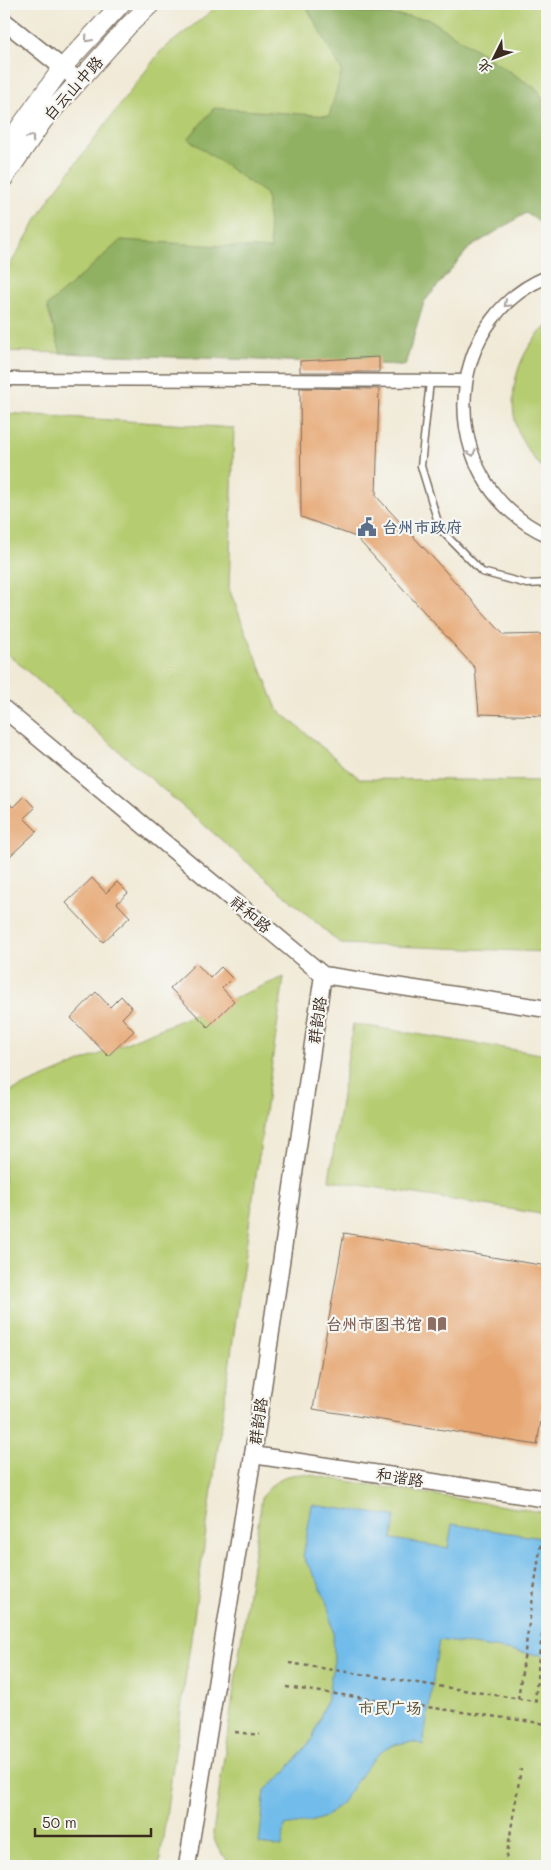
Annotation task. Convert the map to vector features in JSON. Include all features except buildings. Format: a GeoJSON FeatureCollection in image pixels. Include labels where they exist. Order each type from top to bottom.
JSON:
{"type":"FeatureCollection","features":[{"type":"Feature","properties":{"kind":"main road","name":"白云山中路"},"geometry":{"type":"LineString","coordinates":[[4,149],[62,68],[121,4]]}},
{"type":"Feature","properties":{"kind":"main road","name":"白云山中路"},"geometry":{"type":"LineString","coordinates":[[4,178],[43,121],[128,26],[151,4]]}},
{"type":"Feature","properties":{"kind":"street"},"geometry":{"type":"LineString","coordinates":[[4,21],[79,81]]}},
{"type":"Feature","properties":{"kind":"street"},"geometry":{"type":"LineString","coordinates":[[547,276],[521,291],[501,309],[485,331],[473,355],[466,381],[463,407],[466,433],[474,458],[485,481],[501,502],[520,520],[547,535]]}},
{"type":"Feature","properties":{"kind":"street"},"geometry":{"type":"LineString","coordinates":[[4,379],[466,381]]}},
{"type":"Feature","properties":{"kind":"street","name":"祥和路"},"geometry":{"type":"LineString","coordinates":[[4,709],[323,975]]}},
{"type":"Feature","properties":{"kind":"street"},"geometry":{"type":"LineString","coordinates":[[323,975],[547,1010]]}},
{"type":"Feature","properties":{"kind":"street","name":"群韵路"},"geometry":{"type":"LineString","coordinates":[[187,1866],[253,1455],[323,975]]}},
{"type":"Feature","properties":{"kind":"street","name":"和谐路"},"geometry":{"type":"LineString","coordinates":[[253,1455],[547,1499]]}},
{"type":"Feature","properties":{"kind":"lane"},"geometry":{"type":"LineString","coordinates":[[430,380],[421,466],[440,529],[482,572],[527,584],[547,583]]}},
{"type":"Feature","properties":{"kind":"path"},"geometry":{"type":"LineString","coordinates":[[518,1699],[543,1529]]}},
{"type":"Feature","properties":{"kind":"path"},"geometry":{"type":"LineString","coordinates":[[536,1702],[547,1604]]}},
{"type":"Feature","properties":{"kind":"path"},"geometry":{"type":"LineString","coordinates":[[289,1663],[547,1703]]}},
{"type":"Feature","properties":{"kind":"path"},"geometry":{"type":"LineString","coordinates":[[286,1687],[547,1724]]}},
{"type":"Feature","properties":{"kind":"path"},"geometry":{"type":"LineString","coordinates":[[235,1732],[260,1735]]}},
{"type":"Feature","properties":{"kind":"path"},"geometry":{"type":"LineString","coordinates":[[505,1866],[521,1769]]}},
{"type":"Feature","properties":{"kind":"green space"},"geometry":{"type":"Polygon","coordinates":[[[220,4],[547,4],[547,227],[526,213],[469,248],[424,302],[405,365],[4,351],[4,275],[51,196],[160,52],[220,4]]]}},
{"type":"Feature","properties":{"kind":"green space"},"geometry":{"type":"Polygon","coordinates":[[[306,6],[429,19],[538,90],[547,107],[547,227],[526,213],[469,248],[424,302],[405,365],[61,353],[47,306],[121,240],[271,249],[266,194],[188,139],[214,108],[329,116],[342,71],[306,6]]]}},
{"type":"Feature","properties":{"kind":"green space"},"geometry":{"type":"Polygon","coordinates":[[[547,326],[547,472],[533,457],[522,440],[514,415],[513,401],[517,372],[522,359],[537,336],[547,326]]]}},
{"type":"Feature","properties":{"kind":"green space"},"geometry":{"type":"Polygon","coordinates":[[[4,413],[234,428],[229,589],[277,709],[360,779],[547,781],[547,952],[341,944],[4,651],[4,413]]]}},
{"type":"Feature","properties":{"kind":"green space"},"geometry":{"type":"Polygon","coordinates":[[[284,977],[159,1866],[4,1866],[4,1094],[284,977]]]}},
{"type":"Feature","properties":{"kind":"green space"},"geometry":{"type":"Polygon","coordinates":[[[353,1024],[547,1055],[547,1215],[329,1180],[353,1024]]]}},
{"type":"Feature","properties":{"kind":"green space","name":"市民广场"},"geometry":{"type":"Polygon","coordinates":[[[303,1474],[547,1513],[547,1866],[236,1866],[223,1856],[218,1848],[213,1833],[262,1497],[271,1486],[284,1477],[303,1474]]]}},
{"type":"Feature","properties":{"kind":"water"},"geometry":{"type":"Polygon","coordinates":[[[312,1505],[395,1516],[392,1539],[448,1548],[452,1524],[547,1539],[547,1656],[439,1640],[423,1745],[416,1742],[404,1743],[390,1747],[379,1754],[369,1764],[345,1798],[326,1816],[316,1820],[285,1826],[282,1847],[259,1844],[265,1790],[282,1776],[312,1739],[327,1699],[334,1660],[333,1632],[328,1606],[318,1582],[303,1557],[312,1505]]]}},
{"type":"Feature","properties":{"kind":"place","name":"台州市政府"},"geometry":{"type":"Point","coordinates":[367,527]}},
{"type":"Feature","properties":{"kind":"place","name":"台州市图书馆"},"geometry":{"type":"Point","coordinates":[437,1324]}}]}
